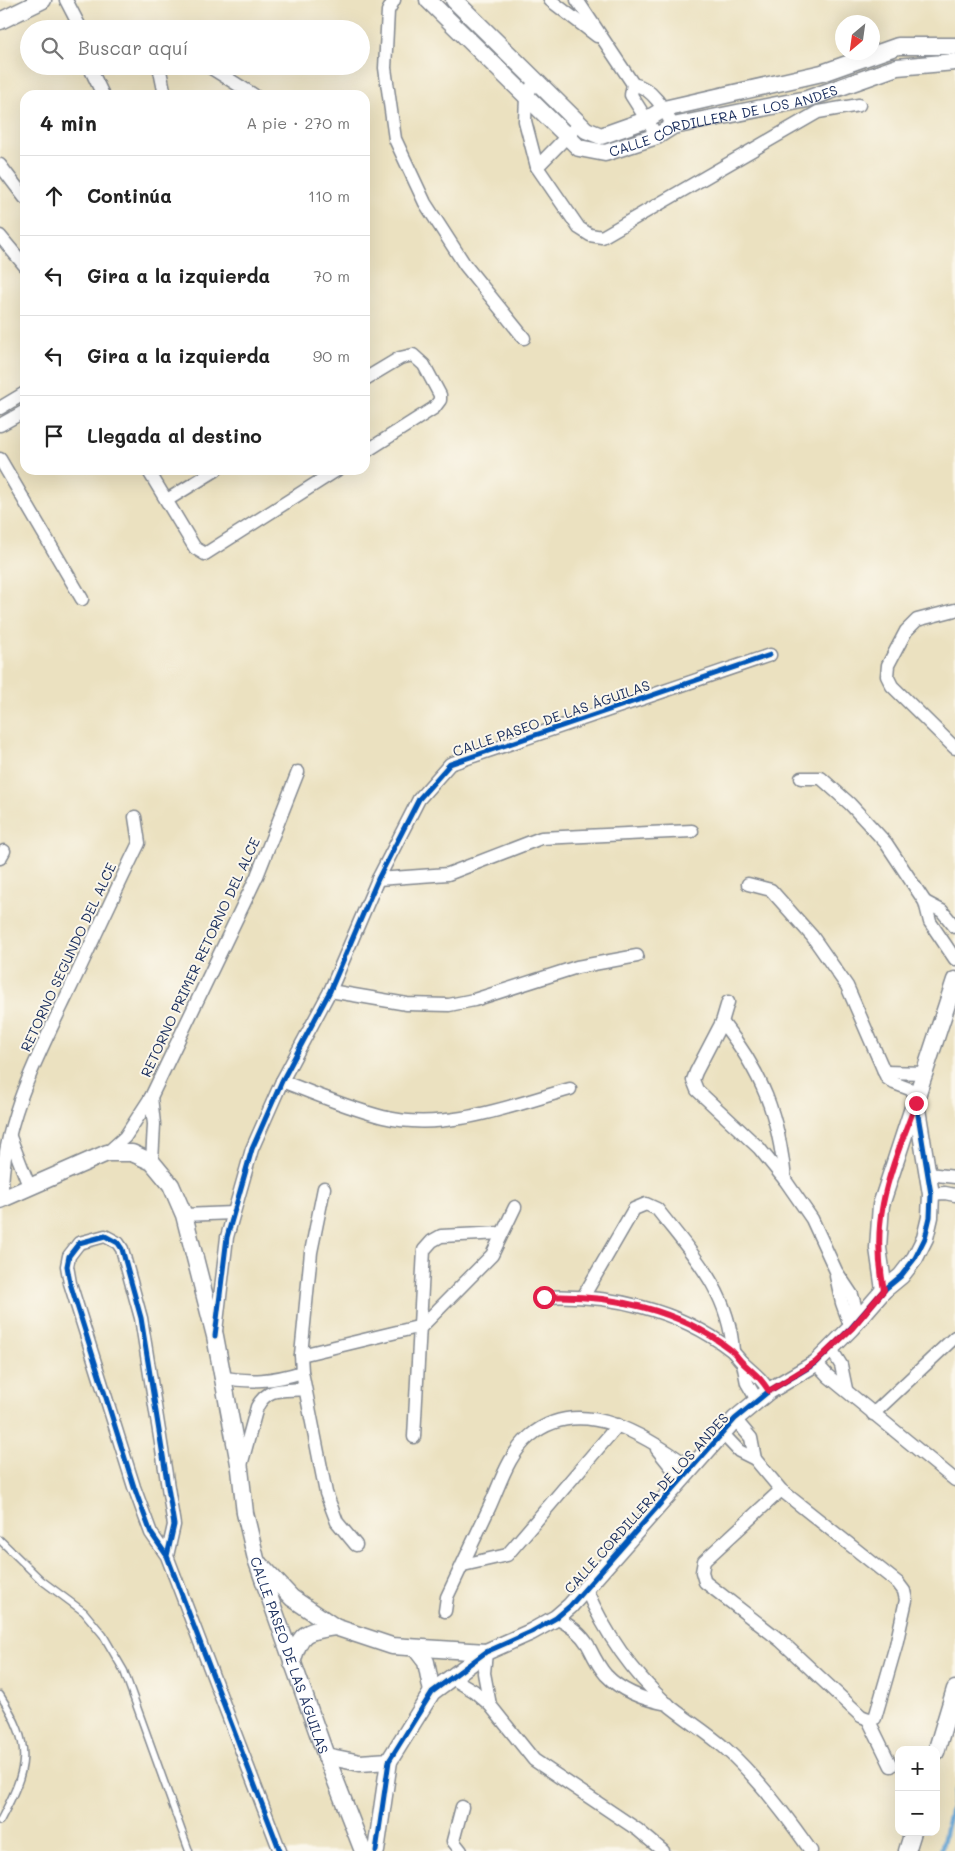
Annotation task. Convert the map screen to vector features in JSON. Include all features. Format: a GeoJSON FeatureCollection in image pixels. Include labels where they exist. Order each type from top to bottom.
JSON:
{"type":"FeatureCollection","features":[{"type":"Feature","properties":{"kind":"street"},"geometry":{"type":"LineString","coordinates":[[0,21],[43,0]]}},
{"type":"Feature","properties":{"kind":"street"},"geometry":{"type":"LineString","coordinates":[[66,0],[76,20]]}},
{"type":"Feature","properties":{"kind":"street"},"geometry":{"type":"LineString","coordinates":[[394,0],[388,11],[385,68],[395,138],[425,203],[460,257],[524,338]]}},
{"type":"Feature","properties":{"kind":"street","name":"CALLE CORDILLERA DE LOS ANDES"},"geometry":{"type":"LineString","coordinates":[[428,0],[580,148],[605,153],[657,136],[673,126],[807,99],[897,67],[955,62]]}},
{"type":"Feature","properties":{"kind":"street","name":"CALLE CORDILLERA DE LOS ANDES"},"geometry":{"type":"LineString","coordinates":[[454,0],[586,130],[601,136],[646,120],[664,109],[822,73],[898,46],[955,46]]}},
{"type":"Feature","properties":{"kind":"street"},"geometry":{"type":"LineString","coordinates":[[550,0],[604,41]]}},
{"type":"Feature","properties":{"kind":"street"},"geometry":{"type":"LineString","coordinates":[[577,0],[633,84],[631,95],[657,136]]}},
{"type":"Feature","properties":{"kind":"street"},"geometry":{"type":"LineString","coordinates":[[93,75],[101,90]]}},
{"type":"Feature","properties":{"kind":"street"},"geometry":{"type":"LineString","coordinates":[[161,75],[164,90]]}},
{"type":"Feature","properties":{"kind":"street"},"geometry":{"type":"LineString","coordinates":[[222,75],[246,90]]}},
{"type":"Feature","properties":{"kind":"street"},"geometry":{"type":"LineString","coordinates":[[536,79],[526,97],[525,122],[537,167],[579,228],[590,235],[602,237],[818,112],[859,105]]}},
{"type":"Feature","properties":{"kind":"street"},"geometry":{"type":"LineString","coordinates":[[633,84],[643,86],[664,109],[673,126]]}},
{"type":"Feature","properties":{"kind":"street"},"geometry":{"type":"LineString","coordinates":[[537,167],[580,123]]}},
{"type":"Feature","properties":{"kind":"street"},"geometry":{"type":"LineString","coordinates":[[0,165],[20,191]]}},
{"type":"Feature","properties":{"kind":"street"},"geometry":{"type":"LineString","coordinates":[[0,236],[20,260]]}},
{"type":"Feature","properties":{"kind":"street"},"geometry":{"type":"LineString","coordinates":[[370,376],[400,358],[413,355],[424,365],[440,395],[440,400],[434,408],[370,449]]}},
{"type":"Feature","properties":{"kind":"street"},"geometry":{"type":"LineString","coordinates":[[0,408],[20,396]]}},
{"type":"Feature","properties":{"kind":"street"},"geometry":{"type":"LineString","coordinates":[[0,425],[20,414]]}},
{"type":"Feature","properties":{"kind":"street"},"geometry":{"type":"LineString","coordinates":[[0,459],[82,599]]}},
{"type":"Feature","properties":{"kind":"street"},"geometry":{"type":"LineString","coordinates":[[151,475],[195,548],[205,554],[329,475]]}},
{"type":"Feature","properties":{"kind":"street"},"geometry":{"type":"LineString","coordinates":[[167,500],[208,475]]}},
{"type":"Feature","properties":{"kind":"street"},"geometry":{"type":"LineString","coordinates":[[955,610],[917,620],[906,631],[888,665],[887,676],[892,686],[955,748]]}},
{"type":"Feature","properties":{"kind":"street","name":"CALLE PASEO DE LAS ÁGUILAS"},"geometry":{"type":"LineString","coordinates":[[215,1336],[227,1237],[252,1149],[282,1081],[330,991],[378,879],[419,799],[450,764],[770,655]]}},
{"type":"Feature","properties":{"kind":"street","name":"RETORNO PRIMER RETORNO DEL ALCE"},"geometry":{"type":"LineString","coordinates":[[107,1153],[125,1137],[151,1097],[258,876],[298,772]]}},
{"type":"Feature","properties":{"kind":"street"},"geometry":{"type":"LineString","coordinates":[[801,778],[821,778],[850,804],[886,844],[925,902],[930,922],[955,958]]}},
{"type":"Feature","properties":{"kind":"street","name":"RETORNO SEGUNDO DEL ALCE"},"geometry":{"type":"LineString","coordinates":[[1,1200],[2,1168],[33,1066],[139,843],[135,817]]}},
{"type":"Feature","properties":{"kind":"street"},"geometry":{"type":"LineString","coordinates":[[378,879],[448,874],[541,838],[692,831]]}},
{"type":"Feature","properties":{"kind":"street"},"geometry":{"type":"LineString","coordinates":[[748,884],[771,890],[812,936],[847,986],[884,1072],[894,1083],[918,1098]]}},
{"type":"Feature","properties":{"kind":"street"},"geometry":{"type":"LineString","coordinates":[[925,902],[942,910],[955,926]]}},
{"type":"Feature","properties":{"kind":"street"},"geometry":{"type":"LineString","coordinates":[[330,991],[406,1004],[449,1005],[474,1000],[577,967],[638,956]]}},
{"type":"Feature","properties":{"kind":"street","name":"CALLE CORDILLERA DE LOS ANDES"},"geometry":{"type":"LineString","coordinates":[[884,1290],[878,1248],[879,1226],[887,1184],[918,1098],[955,980]]}},
{"type":"Feature","properties":{"kind":"street"},"geometry":{"type":"LineString","coordinates":[[728,1002],[722,1022],[696,1072],[694,1080],[697,1090],[758,1148],[785,1180],[812,1220],[836,1271],[842,1304],[855,1324]]}},
{"type":"Feature","properties":{"kind":"street"},"geometry":{"type":"LineString","coordinates":[[722,1022],[744,1049],[757,1072],[774,1112],[782,1145],[785,1180]]}},
{"type":"Feature","properties":{"kind":"street"},"geometry":{"type":"LineString","coordinates":[[884,1072],[926,1073]]}},
{"type":"Feature","properties":{"kind":"street"},"geometry":{"type":"LineString","coordinates":[[282,1081],[340,1104],[384,1117],[435,1121],[478,1115],[570,1089]]}},
{"type":"Feature","properties":{"kind":"street","name":"RETORNO PRIMER RETORNO DEL ALCE"},"geometry":{"type":"LineString","coordinates":[[151,1097],[154,1124],[152,1162]]}},
{"type":"Feature","properties":{"kind":"street","name":"CALLE CORDILLERA DE LOS ANDES"},"geometry":{"type":"LineString","coordinates":[[376,1851],[389,1761],[407,1729],[432,1692],[486,1652],[531,1632],[556,1618],[586,1589],[735,1419],[763,1396],[816,1362],[831,1350],[884,1290],[901,1276],[915,1258],[925,1238],[930,1217],[932,1194],[926,1169],[918,1098]]}},
{"type":"Feature","properties":{"kind":"street"},"geometry":{"type":"LineString","coordinates":[[10,1138],[29,1186]]}},
{"type":"Feature","properties":{"kind":"street"},"geometry":{"type":"LineString","coordinates":[[1,1200],[107,1153],[132,1154],[152,1162],[171,1185],[184,1215],[215,1336],[221,1377],[240,1469],[245,1513],[256,1560]]}},
{"type":"Feature","properties":{"kind":"street"},"geometry":{"type":"LineString","coordinates":[[894,1164],[906,1158],[912,1158],[926,1169],[955,1177]]}},
{"type":"Feature","properties":{"kind":"street"},"geometry":{"type":"LineString","coordinates":[[324,1188],[311,1252],[301,1355],[303,1381],[326,1493],[337,1522],[356,1545]]}},
{"type":"Feature","properties":{"kind":"street"},"geometry":{"type":"LineString","coordinates":[[932,1194],[945,1193],[955,1195]]}},
{"type":"Feature","properties":{"kind":"street"},"geometry":{"type":"LineString","coordinates":[[584,1297],[634,1209],[646,1204],[657,1209],[707,1274],[728,1314],[732,1350]]}},
{"type":"Feature","properties":{"kind":"street"},"geometry":{"type":"LineString","coordinates":[[301,1355],[422,1326],[492,1255],[515,1207]]}},
{"type":"Feature","properties":{"kind":"street"},"geometry":{"type":"LineString","coordinates":[[184,1215],[233,1213]]}},
{"type":"Feature","properties":{"kind":"street"},"geometry":{"type":"LineString","coordinates":[[414,1437],[422,1326],[424,1250],[432,1241],[441,1236],[502,1233]]}},
{"type":"Feature","properties":{"kind":"street"},"geometry":{"type":"LineString","coordinates":[[167,1556],[174,1525],[141,1318],[122,1250],[113,1239],[98,1236],[79,1243],[73,1250],[67,1266],[70,1282],[134,1487],[151,1533],[167,1556],[280,1851]]}},
{"type":"Feature","properties":{"kind":"street"},"geometry":{"type":"LineString","coordinates":[[544,1297],[584,1297],[623,1302],[662,1313],[699,1329],[732,1350],[743,1364],[747,1383],[763,1396]]}},
{"type":"Feature","properties":{"kind":"street"},"geometry":{"type":"LineString","coordinates":[[873,1414],[955,1337]]}},
{"type":"Feature","properties":{"kind":"street"},"geometry":{"type":"LineString","coordinates":[[831,1350],[842,1365],[846,1389]]}},
{"type":"Feature","properties":{"kind":"street"},"geometry":{"type":"LineString","coordinates":[[816,1362],[828,1376],[955,1480]]}},
{"type":"Feature","properties":{"kind":"street"},"geometry":{"type":"LineString","coordinates":[[221,1377],[241,1381],[303,1381]]}},
{"type":"Feature","properties":{"kind":"street"},"geometry":{"type":"LineString","coordinates":[[240,1469],[262,1399],[270,1392],[303,1381]]}},
{"type":"Feature","properties":{"kind":"street"},"geometry":{"type":"LineString","coordinates":[[445,1611],[447,1597],[511,1460],[529,1436],[550,1424],[571,1419],[618,1425],[650,1439],[686,1474]]}},
{"type":"Feature","properties":{"kind":"street"},"geometry":{"type":"LineString","coordinates":[[735,1419],[751,1438],[755,1459]]}},
{"type":"Feature","properties":{"kind":"street"},"geometry":{"type":"LineString","coordinates":[[463,1565],[508,1555],[618,1425]]}},
{"type":"Feature","properties":{"kind":"street"},"geometry":{"type":"LineString","coordinates":[[722,1433],[739,1451],[755,1459],[781,1490],[898,1583],[904,1591],[906,1600],[894,1654],[875,1718],[868,1719],[861,1716],[781,1641],[705,1582],[702,1572],[704,1561],[781,1490]]}},
{"type":"Feature","properties":{"kind":"street","name":"CALLE PASEO DE LAS ÁGUILAS"},"geometry":{"type":"LineString","coordinates":[[256,1560],[292,1598],[335,1628],[392,1646],[486,1652]]}},
{"type":"Feature","properties":{"kind":"street","name":"CALLE PASEO DE LAS ÁGUILAS"},"geometry":{"type":"LineString","coordinates":[[256,1560],[326,1756],[363,1851]]}},
{"type":"Feature","properties":{"kind":"street"},"geometry":{"type":"LineString","coordinates":[[586,1589],[606,1630],[634,1669],[668,1704],[700,1727],[756,1779],[811,1851]]}},
{"type":"Feature","properties":{"kind":"street"},"geometry":{"type":"LineString","coordinates":[[556,1618],[571,1626],[587,1643],[606,1674],[620,1686],[641,1698],[668,1704]]}},
{"type":"Feature","properties":{"kind":"street"},"geometry":{"type":"LineString","coordinates":[[292,1663],[297,1645],[305,1634],[311,1630],[335,1628]]}},
{"type":"Feature","properties":{"kind":"street"},"geometry":{"type":"LineString","coordinates":[[587,1643],[606,1630]]}},
{"type":"Feature","properties":{"kind":"street"},"geometry":{"type":"LineString","coordinates":[[416,1649],[426,1662],[432,1692]]}},
{"type":"Feature","properties":{"kind":"street"},"geometry":{"type":"LineString","coordinates":[[486,1652],[484,1673],[490,1705]]}},
{"type":"Feature","properties":{"kind":"street"},"geometry":{"type":"LineString","coordinates":[[452,1678],[474,1691],[490,1705],[534,1760],[638,1830],[663,1851]]}},
{"type":"Feature","properties":{"kind":"street"},"geometry":{"type":"LineString","coordinates":[[938,1746],[955,1689]]}},
{"type":"Feature","properties":{"kind":"street"},"geometry":{"type":"LineString","coordinates":[[868,1719],[891,1766]]}},
{"type":"Feature","properties":{"kind":"street"},"geometry":{"type":"LineString","coordinates":[[326,1756],[360,1763],[389,1761]]}},
{"type":"Feature","properties":{"kind":"street"},"geometry":{"type":"LineString","coordinates":[[461,1851],[453,1841],[462,1808]]}},
{"type":"Feature","properties":{"kind":"street"},"geometry":{"type":"LineString","coordinates":[[907,1851],[912,1836]]}},
{"type":"Feature","properties":{"kind":"lane"},"geometry":{"type":"LineString","coordinates":[[0,1540],[41,1580],[84,1612],[103,1635],[124,1671],[189,1851]]}},
{"type":"Feature","properties":{"kind":"lane"},"geometry":{"type":"LineString","coordinates":[[0,1695],[16,1721],[24,1751],[18,1787],[0,1821]]}},
{"type":"Feature","properties":{"kind":"waterway"},"geometry":{"type":"LineString","coordinates":[[941,1851],[955,1791]]}},
{"type":"Feature","properties":{"kind":"cycle path"},"geometry":{"type":"LineString","coordinates":[[215,1336],[227,1237],[252,1149],[282,1081],[330,991],[378,879],[419,799],[450,764],[770,655]]}},
{"type":"Feature","properties":{"kind":"cycle path"},"geometry":{"type":"LineString","coordinates":[[376,1851],[389,1761],[432,1692],[486,1652],[531,1632],[556,1618],[570,1606],[735,1419],[769,1391],[816,1363],[851,1328],[884,1290],[901,1276],[915,1258],[925,1238],[930,1217],[931,1194],[916,1103]]}},
{"type":"Feature","properties":{"kind":"cycle path"},"geometry":{"type":"LineString","coordinates":[[167,1556],[174,1525],[141,1318],[122,1249],[118,1243],[105,1236],[79,1243],[69,1256],[67,1266],[70,1283],[134,1487],[151,1533],[167,1556],[280,1851]]}},
{"type":"Feature","properties":{"kind":"route"},"geometry":{"type":"LineString","coordinates":[[544,1297],[584,1297],[623,1302],[662,1313],[699,1329],[732,1350],[743,1364],[758,1374],[769,1391],[792,1378],[831,1350],[884,1290],[878,1248],[882,1205],[887,1184],[916,1103]]}}]}
